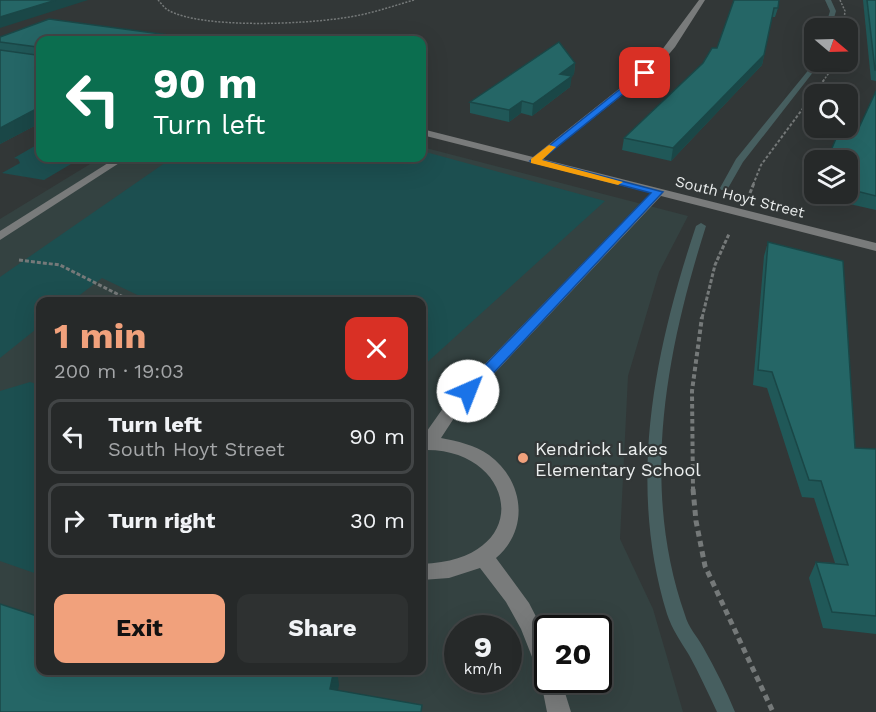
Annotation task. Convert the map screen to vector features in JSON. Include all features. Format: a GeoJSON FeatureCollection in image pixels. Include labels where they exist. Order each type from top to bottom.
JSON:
{"type":"FeatureCollection","features":[{"type":"Feature","properties":{"kind":"street"},"geometry":{"type":"LineString","coordinates":[[534,161],[656,64],[672,45],[702,0]]}},
{"type":"Feature","properties":{"kind":"street","name":"South Hoyt Street"},"geometry":{"type":"LineString","coordinates":[[426,133],[876,247]]}},
{"type":"Feature","properties":{"kind":"street"},"geometry":{"type":"LineString","coordinates":[[0,236],[116,162]]}},
{"type":"Feature","properties":{"kind":"street"},"geometry":{"type":"LineString","coordinates":[[426,443],[452,408],[658,192]]}},
{"type":"Feature","properties":{"kind":"street"},"geometry":{"type":"LineString","coordinates":[[426,444],[454,446],[477,455],[495,469],[508,488],[512,508],[506,531],[491,550],[467,565],[438,573],[426,572]]}},
{"type":"Feature","properties":{"kind":"street"},"geometry":{"type":"LineString","coordinates":[[482,556],[508,586],[534,630]]}},
{"type":"Feature","properties":{"kind":"street"},"geometry":{"type":"LineString","coordinates":[[554,693],[559,712]]}},
{"type":"Feature","properties":{"kind":"path"},"geometry":{"type":"LineString","coordinates":[[158,0],[166,10],[184,15],[268,23],[337,19],[376,12],[414,0]]}},
{"type":"Feature","properties":{"kind":"path"},"geometry":{"type":"LineString","coordinates":[[840,0],[845,11],[844,18]]}},
{"type":"Feature","properties":{"kind":"path"},"geometry":{"type":"LineString","coordinates":[[773,712],[702,557],[693,508],[691,407],[700,333],[712,274],[720,250],[744,214],[751,188],[761,165],[830,72]]}},
{"type":"Feature","properties":{"kind":"path"},"geometry":{"type":"LineString","coordinates":[[19,260],[60,265],[123,297]]}},
{"type":"Feature","properties":{"kind":"shaded area"},"geometry":{"type":"Polygon","coordinates":[[[36,145],[36,162],[74,162],[44,180],[2,173],[20,163],[14,158],[36,145]]]}},
{"type":"Feature","properties":{"kind":"shaded area","name":"Kendrick Lakes Elementary School"},"geometry":{"type":"Polygon","coordinates":[[[426,148],[688,216],[659,272],[628,376],[620,539],[653,609],[683,712],[0,712],[0,219],[93,162],[426,162],[426,148]]]}},
{"type":"Feature","properties":{"kind":"shaded area"},"geometry":{"type":"Polygon","coordinates":[[[426,152],[605,201],[426,363],[426,297],[142,297],[102,278],[77,297],[36,297],[36,329],[0,358],[0,277],[166,162],[426,162],[426,152]]]}},
{"type":"Feature","properties":{"kind":"shaded area"},"geometry":{"type":"Polygon","coordinates":[[[30,382],[36,384],[36,574],[0,561],[0,391],[30,382]]]}},
{"type":"Feature","properties":{"kind":"building"},"geometry":{"type":"Polygon","coordinates":[[[0,0],[56,0],[0,17],[0,0]]]}},
{"type":"Feature","properties":{"kind":"building"},"geometry":{"type":"Polygon","coordinates":[[[734,0],[779,0],[778,8],[774,8],[764,55],[673,148],[624,138],[703,63],[712,48],[717,48],[734,0]]]}},
{"type":"Feature","properties":{"kind":"building"},"geometry":{"type":"Polygon","coordinates":[[[867,0],[876,0],[876,70],[875,70],[867,0]]]}},
{"type":"Feature","properties":{"kind":"building"},"geometry":{"type":"Polygon","coordinates":[[[49,19],[176,36],[36,36],[36,47],[0,42],[0,37],[49,19]]]}},
{"type":"Feature","properties":{"kind":"building"},"geometry":{"type":"Polygon","coordinates":[[[559,42],[575,63],[560,74],[572,76],[533,104],[522,101],[509,110],[470,102],[559,42]]]}},
{"type":"Feature","properties":{"kind":"building"},"geometry":{"type":"Polygon","coordinates":[[[0,50],[36,55],[36,109],[0,128],[0,50]]]}},
{"type":"Feature","properties":{"kind":"building"},"geometry":{"type":"Polygon","coordinates":[[[876,91],[876,196],[858,192],[858,150],[831,150],[836,138],[858,138],[858,130],[876,91]]]}},
{"type":"Feature","properties":{"kind":"building"},"geometry":{"type":"Polygon","coordinates":[[[768,242],[843,261],[855,448],[876,449],[876,616],[832,612],[816,562],[848,565],[821,481],[809,480],[772,372],[758,370],[768,242]]]}},
{"type":"Feature","properties":{"kind":"building"},"geometry":{"type":"Polygon","coordinates":[[[0,604],[36,616],[36,675],[333,675],[330,689],[422,705],[421,712],[0,712],[0,604]]]}},
{"type":"Feature","properties":{"kind":"waterway"},"geometry":{"type":"LineString","coordinates":[[828,0],[833,11],[831,18]]}},
{"type":"Feature","properties":{"kind":"waterway"},"geometry":{"type":"LineString","coordinates":[[724,188],[739,161],[810,72]]}},
{"type":"Feature","properties":{"kind":"waterway"},"geometry":{"type":"LineString","coordinates":[[701,226],[673,320],[663,369],[656,419],[655,518],[663,567],[676,615],[726,712]]}},
{"type":"Feature","properties":{"kind":"slow traffic"},"geometry":{"type":"LineString","coordinates":[[552,147],[534,161],[618,182]]}},
{"type":"Feature","properties":{"kind":"place","name":"Kendrick Lakes Elementary School"},"geometry":{"type":"Point","coordinates":[523,458]}},
{"type":"Feature","properties":{"kind":"route"},"geometry":{"type":"LineString","coordinates":[[468,391],[658,192],[534,161],[645,73]]}}]}
